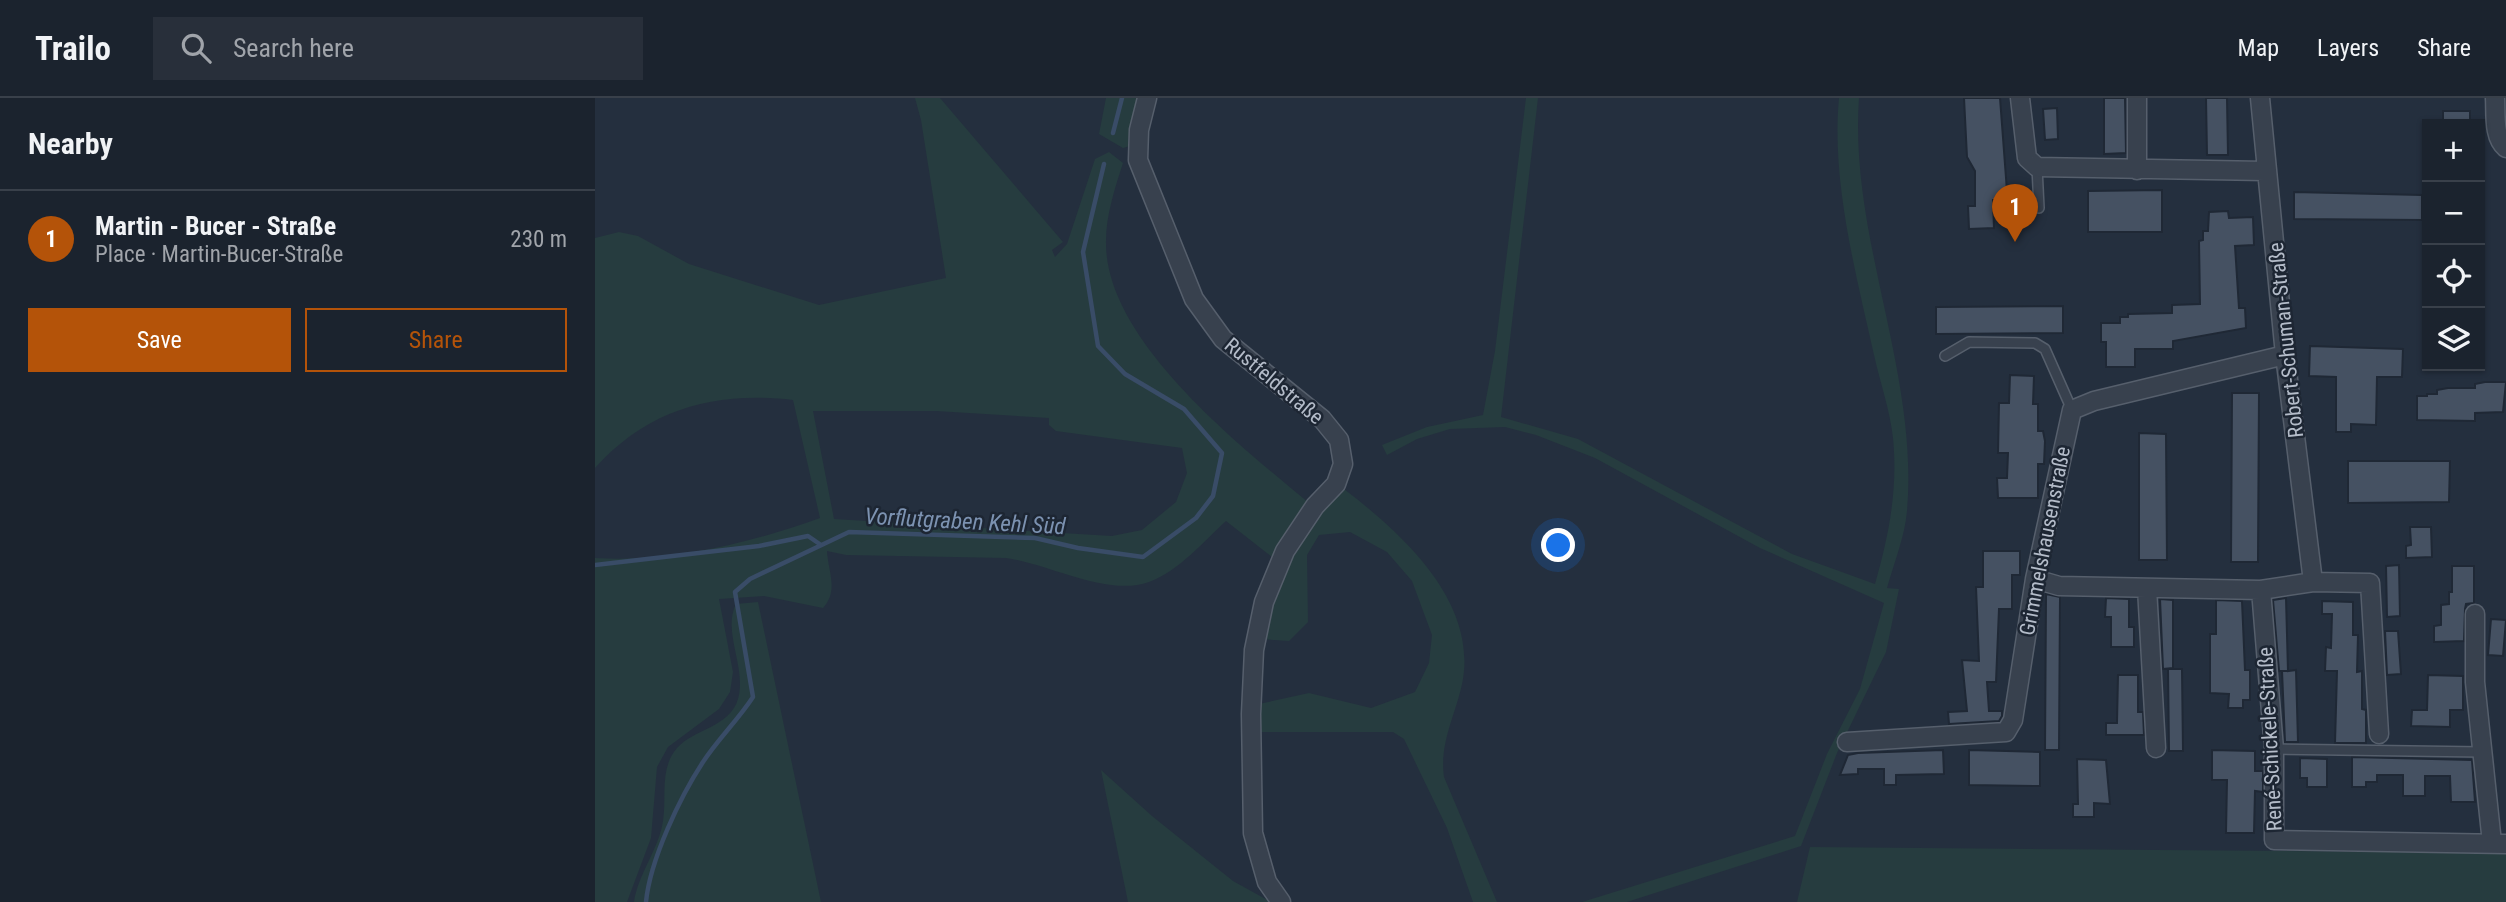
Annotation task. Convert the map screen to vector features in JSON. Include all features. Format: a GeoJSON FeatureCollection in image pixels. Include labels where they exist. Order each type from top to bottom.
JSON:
{"type":"FeatureCollection","features":[{"type":"Feature","properties":{"kind":"street","name":"Rustfeldstraße"},"geometry":{"type":"LineString","coordinates":[[1147,98],[1139,130],[1138,160],[1194,299],[1223,339],[1322,419],[1339,440],[1343,464],[1336,484],[1315,506],[1285,551],[1263,602],[1254,650],[1251,727],[1253,833],[1267,882],[1281,902]]}},
{"type":"Feature","properties":{"kind":"street"},"geometry":{"type":"LineString","coordinates":[[2020,98],[2027,158],[2037,167],[2265,171]]}},
{"type":"Feature","properties":{"kind":"street"},"geometry":{"type":"LineString","coordinates":[[2137,98],[2137,170]]}},
{"type":"Feature","properties":{"kind":"street","name":"Robert-Schuman-Straße"},"geometry":{"type":"LineString","coordinates":[[2260,98],[2285,355],[2313,582]]}},
{"type":"Feature","properties":{"kind":"street"},"geometry":{"type":"LineString","coordinates":[[2495,98],[2496,129],[2500,144],[2506,148]]}},
{"type":"Feature","properties":{"kind":"street"},"geometry":{"type":"LineString","coordinates":[[2072,410],[2094,401],[2285,355]]}},
{"type":"Feature","properties":{"kind":"street","name":"Grimmelshausenstraße"},"geometry":{"type":"LineString","coordinates":[[1847,742],[2006,732],[2013,720],[2035,579],[2072,410]]}},
{"type":"Feature","properties":{"kind":"street"},"geometry":{"type":"LineString","coordinates":[[2035,579],[2059,586],[2261,590],[2313,582],[2370,583],[2379,734]]}},
{"type":"Feature","properties":{"kind":"street"},"geometry":{"type":"LineString","coordinates":[[2147,588],[2155,748]]}},
{"type":"Feature","properties":{"kind":"street","name":"René-Schickele-Straße"},"geometry":{"type":"LineString","coordinates":[[2261,590],[2274,749],[2274,841],[2499,844],[2481,752],[2475,614]]}},
{"type":"Feature","properties":{"kind":"lane"},"geometry":{"type":"LineString","coordinates":[[2037,167],[2039,208]]}},
{"type":"Feature","properties":{"kind":"lane"},"geometry":{"type":"LineString","coordinates":[[1945,356],[1969,342],[2035,343],[2045,349],[2072,410]]}},
{"type":"Feature","properties":{"kind":"lane"},"geometry":{"type":"LineString","coordinates":[[2274,749],[2481,752]]}},
{"type":"Feature","properties":{"kind":"green space"},"geometry":{"type":"Polygon","coordinates":[[[915,98],[940,98],[1063,242],[1052,250],[1055,257],[1067,244],[1095,159],[1109,152],[1123,163],[1109,211],[1106,241],[1111,278],[1127,316],[1151,352],[1181,388],[1249,452],[1310,504],[1272,557],[1226,521],[1171,571],[1149,582],[1133,586],[1097,583],[1006,558],[846,555],[827,551],[832,588],[823,608],[764,596],[719,599],[733,672],[730,692],[719,709],[668,747],[657,767],[651,838],[627,902],[595,902],[595,558],[623,559],[681,554],[766,536],[820,518],[793,400],[737,398],[685,408],[638,431],[616,447],[595,468],[595,238],[619,232],[638,236],[689,264],[819,305],[946,278],[921,120],[915,98]],[[813,411],[834,519],[1112,536],[1142,530],[1176,502],[1187,473],[1182,448],[1056,431],[1049,425],[1049,418],[936,411],[813,411]]]}},
{"type":"Feature","properties":{"kind":"green space"},"geometry":{"type":"Polygon","coordinates":[[[1106,98],[1143,98],[1133,145],[1123,148],[1099,134],[1106,98]]]}},
{"type":"Feature","properties":{"kind":"green space"},"geometry":{"type":"Polygon","coordinates":[[[1526,98],[1538,98],[1501,417],[1578,439],[1792,554],[1875,584],[1891,512],[1893,438],[1847,227],[1837,130],[1839,98],[1859,98],[1859,150],[1864,202],[1903,407],[1908,459],[1907,511],[1902,540],[1887,588],[1899,589],[1886,652],[1837,753],[1801,846],[1627,902],[1582,902],[1795,836],[1827,754],[1860,689],[1884,603],[1760,548],[1595,458],[1536,435],[1505,427],[1450,429],[1417,439],[1387,455],[1382,445],[1427,427],[1483,415],[1495,351],[1526,98]]]}},
{"type":"Feature","properties":{"kind":"green space"},"geometry":{"type":"Polygon","coordinates":[[[1344,489],[1410,547],[1446,595],[1458,622],[1464,650],[1463,679],[1446,739],[1444,777],[1497,902],[1473,902],[1447,828],[1404,739],[1393,732],[1256,732],[1259,704],[1309,693],[1371,708],[1415,692],[1429,663],[1432,635],[1412,581],[1387,552],[1350,532],[1319,535],[1307,555],[1308,622],[1289,641],[1260,639],[1273,585],[1312,520],[1344,489]]]}},
{"type":"Feature","properties":{"kind":"green space"},"geometry":{"type":"Polygon","coordinates":[[[758,602],[821,902],[634,902],[661,831],[666,774],[671,756],[684,742],[720,722],[734,708],[738,699],[740,675],[732,615],[736,604],[758,602]]]}},
{"type":"Feature","properties":{"kind":"green space"},"geometry":{"type":"Polygon","coordinates":[[[1101,770],[1152,816],[1233,881],[1271,902],[1128,902],[1101,770]]]}},
{"type":"Feature","properties":{"kind":"green space"},"geometry":{"type":"Polygon","coordinates":[[[1810,847],[2506,853],[2506,902],[1797,902],[1810,847]]]}},
{"type":"Feature","properties":{"kind":"building"},"geometry":{"type":"Polygon","coordinates":[[[1964,98],[2000,98],[2007,191],[2005,200],[1993,200],[1994,228],[1969,229],[1968,206],[1975,206],[1975,171],[1967,157],[1964,98]]]}},
{"type":"Feature","properties":{"kind":"building"},"geometry":{"type":"Polygon","coordinates":[[[2104,98],[2125,98],[2126,153],[2104,154],[2104,98]]]}},
{"type":"Feature","properties":{"kind":"building"},"geometry":{"type":"Polygon","coordinates":[[[2206,98],[2227,98],[2228,155],[2207,155],[2206,98]]]}},
{"type":"Feature","properties":{"kind":"building"},"geometry":{"type":"Polygon","coordinates":[[[2057,108],[2058,139],[2045,140],[2043,109],[2057,108]]]}},
{"type":"Feature","properties":{"kind":"building"},"geometry":{"type":"Polygon","coordinates":[[[2443,111],[2470,111],[2470,119],[2443,119],[2443,111]]]}},
{"type":"Feature","properties":{"kind":"building"},"geometry":{"type":"Polygon","coordinates":[[[2162,190],[2162,232],[2088,232],[2088,191],[2162,190]]]}},
{"type":"Feature","properties":{"kind":"building"},"geometry":{"type":"Polygon","coordinates":[[[2294,192],[2422,195],[2422,220],[2294,219],[2294,192]]]}},
{"type":"Feature","properties":{"kind":"building"},"geometry":{"type":"Polygon","coordinates":[[[2228,211],[2229,218],[2253,217],[2254,245],[2235,246],[2239,308],[2245,308],[2246,328],[2173,341],[2173,349],[2135,349],[2135,367],[2106,367],[2106,342],[2101,342],[2101,323],[2120,323],[2120,317],[2128,317],[2128,314],[2172,313],[2172,305],[2200,304],[2199,241],[2203,240],[2203,231],[2208,231],[2209,212],[2228,211]]]}},
{"type":"Feature","properties":{"kind":"building"},"geometry":{"type":"Polygon","coordinates":[[[2063,306],[2063,333],[1936,334],[1936,307],[2063,306]]]}},
{"type":"Feature","properties":{"kind":"building"},"geometry":{"type":"Polygon","coordinates":[[[2310,346],[2403,349],[2402,377],[2377,377],[2376,425],[2351,424],[2351,432],[2336,432],[2336,377],[2309,376],[2310,346]]]}},
{"type":"Feature","properties":{"kind":"building"},"geometry":{"type":"Polygon","coordinates":[[[2010,375],[2034,376],[2033,404],[2038,404],[2038,431],[2043,431],[2045,441],[2044,464],[2038,464],[2038,498],[1998,498],[1997,478],[2007,478],[2008,453],[1998,453],[1999,403],[2009,403],[2010,375]]]}},
{"type":"Feature","properties":{"kind":"building"},"geometry":{"type":"Polygon","coordinates":[[[2506,382],[2503,412],[2475,413],[2475,421],[2417,420],[2417,396],[2437,394],[2437,390],[2448,388],[2475,388],[2475,384],[2506,382]]]}},
{"type":"Feature","properties":{"kind":"building"},"geometry":{"type":"Polygon","coordinates":[[[2232,393],[2259,393],[2258,562],[2231,562],[2232,393]]]}},
{"type":"Feature","properties":{"kind":"building"},"geometry":{"type":"Polygon","coordinates":[[[2139,433],[2166,434],[2167,560],[2139,560],[2139,433]]]}},
{"type":"Feature","properties":{"kind":"building"},"geometry":{"type":"Polygon","coordinates":[[[2348,461],[2450,461],[2449,502],[2348,503],[2348,461]]]}},
{"type":"Feature","properties":{"kind":"building"},"geometry":{"type":"Polygon","coordinates":[[[2410,527],[2431,527],[2432,557],[2406,558],[2406,546],[2411,545],[2410,527]]]}},
{"type":"Feature","properties":{"kind":"building"},"geometry":{"type":"Polygon","coordinates":[[[1983,551],[2020,551],[2020,575],[2012,575],[2012,609],[1999,609],[1996,682],[1987,682],[1989,711],[2002,711],[2002,716],[1999,721],[1949,724],[1948,712],[1967,711],[1962,660],[1979,661],[1976,587],[1983,587],[1983,551]]]}},
{"type":"Feature","properties":{"kind":"building"},"geometry":{"type":"Polygon","coordinates":[[[2399,565],[2400,616],[2387,617],[2386,566],[2399,565]]]}},
{"type":"Feature","properties":{"kind":"building"},"geometry":{"type":"Polygon","coordinates":[[[2452,566],[2474,566],[2474,603],[2466,604],[2464,641],[2434,642],[2434,626],[2441,625],[2441,605],[2449,604],[2449,592],[2452,592],[2452,566]]]}},
{"type":"Feature","properties":{"kind":"building"},"geometry":{"type":"Polygon","coordinates":[[[2046,594],[2060,597],[2059,750],[2045,750],[2046,594]]]}},
{"type":"Feature","properties":{"kind":"building"},"geometry":{"type":"Polygon","coordinates":[[[2106,598],[2129,599],[2129,627],[2134,627],[2134,647],[2111,647],[2111,617],[2105,617],[2106,598]]]}},
{"type":"Feature","properties":{"kind":"building"},"geometry":{"type":"Polygon","coordinates":[[[2286,598],[2288,671],[2296,670],[2298,742],[2285,742],[2282,671],[2279,671],[2273,600],[2286,598]]]}},
{"type":"Feature","properties":{"kind":"building"},"geometry":{"type":"Polygon","coordinates":[[[2160,599],[2173,600],[2173,668],[2163,669],[2160,599]]]}},
{"type":"Feature","properties":{"kind":"building"},"geometry":{"type":"Polygon","coordinates":[[[2216,600],[2242,601],[2245,670],[2250,670],[2250,700],[2243,700],[2243,708],[2228,708],[2229,694],[2210,693],[2210,634],[2216,634],[2216,600]]]}},
{"type":"Feature","properties":{"kind":"building"},"geometry":{"type":"Polygon","coordinates":[[[2322,601],[2353,602],[2353,635],[2358,635],[2357,672],[2362,671],[2362,709],[2366,710],[2366,743],[2335,743],[2337,671],[2325,671],[2326,647],[2331,648],[2332,614],[2322,614],[2322,601]]]}},
{"type":"Feature","properties":{"kind":"building"},"geometry":{"type":"Polygon","coordinates":[[[2491,619],[2506,620],[2503,656],[2488,655],[2491,619]]]}},
{"type":"Feature","properties":{"kind":"building"},"geometry":{"type":"Polygon","coordinates":[[[2385,631],[2398,631],[2401,674],[2387,675],[2385,631]]]}},
{"type":"Feature","properties":{"kind":"building"},"geometry":{"type":"Polygon","coordinates":[[[2168,669],[2182,669],[2183,751],[2169,751],[2168,669]]]}},
{"type":"Feature","properties":{"kind":"building"},"geometry":{"type":"Polygon","coordinates":[[[2118,675],[2138,675],[2138,712],[2143,712],[2144,735],[2106,735],[2106,723],[2117,723],[2118,675]]]}},
{"type":"Feature","properties":{"kind":"building"},"geometry":{"type":"Polygon","coordinates":[[[2428,675],[2463,676],[2463,710],[2450,710],[2450,727],[2411,726],[2412,710],[2427,710],[2428,675]]]}},
{"type":"Feature","properties":{"kind":"building"},"geometry":{"type":"Polygon","coordinates":[[[1943,750],[1944,774],[1896,775],[1896,785],[1884,785],[1884,769],[1858,769],[1858,774],[1840,775],[1848,755],[1943,750]]]}},
{"type":"Feature","properties":{"kind":"building"},"geometry":{"type":"Polygon","coordinates":[[[1969,750],[2040,752],[2040,786],[1969,785],[1969,750]]]}},
{"type":"Feature","properties":{"kind":"building"},"geometry":{"type":"Polygon","coordinates":[[[2212,750],[2255,751],[2255,771],[2263,771],[2263,792],[2255,791],[2254,833],[2226,833],[2227,780],[2212,780],[2212,750]]]}},
{"type":"Feature","properties":{"kind":"building"},"geometry":{"type":"Polygon","coordinates":[[[2352,757],[2472,760],[2475,802],[2451,802],[2450,776],[2425,776],[2425,796],[2403,796],[2403,775],[2377,775],[2377,782],[2366,782],[2366,787],[2352,787],[2352,757]]]}},
{"type":"Feature","properties":{"kind":"building"},"geometry":{"type":"Polygon","coordinates":[[[2300,758],[2327,759],[2327,787],[2307,787],[2307,778],[2300,778],[2300,758]]]}},
{"type":"Feature","properties":{"kind":"building"},"geometry":{"type":"Polygon","coordinates":[[[2077,759],[2106,760],[2110,804],[2094,803],[2094,817],[2073,817],[2073,804],[2078,804],[2077,759]]]}},
{"type":"Feature","properties":{"kind":"waterway","name":"Vorflutgraben Kehl Süd"},"geometry":{"type":"LineString","coordinates":[[1113,133],[1122,98]]}},
{"type":"Feature","properties":{"kind":"waterway","name":"Vorflutgraben Kehl Süd"},"geometry":{"type":"LineString","coordinates":[[646,902],[653,867],[667,829],[685,793],[709,754],[753,697],[735,592],[750,579],[849,532],[1035,538],[1078,548],[1143,557],[1196,518],[1213,496],[1222,453],[1184,409],[1125,374],[1098,346],[1083,252],[1104,164]]}},
{"type":"Feature","properties":{"kind":"waterway"},"geometry":{"type":"LineString","coordinates":[[595,565],[759,546],[808,536],[821,545]]}},
{"type":"Feature","properties":{"kind":"place","name":"Martin - Bucer - Straße"},"geometry":{"type":"Point","coordinates":[2015,242]}}]}
